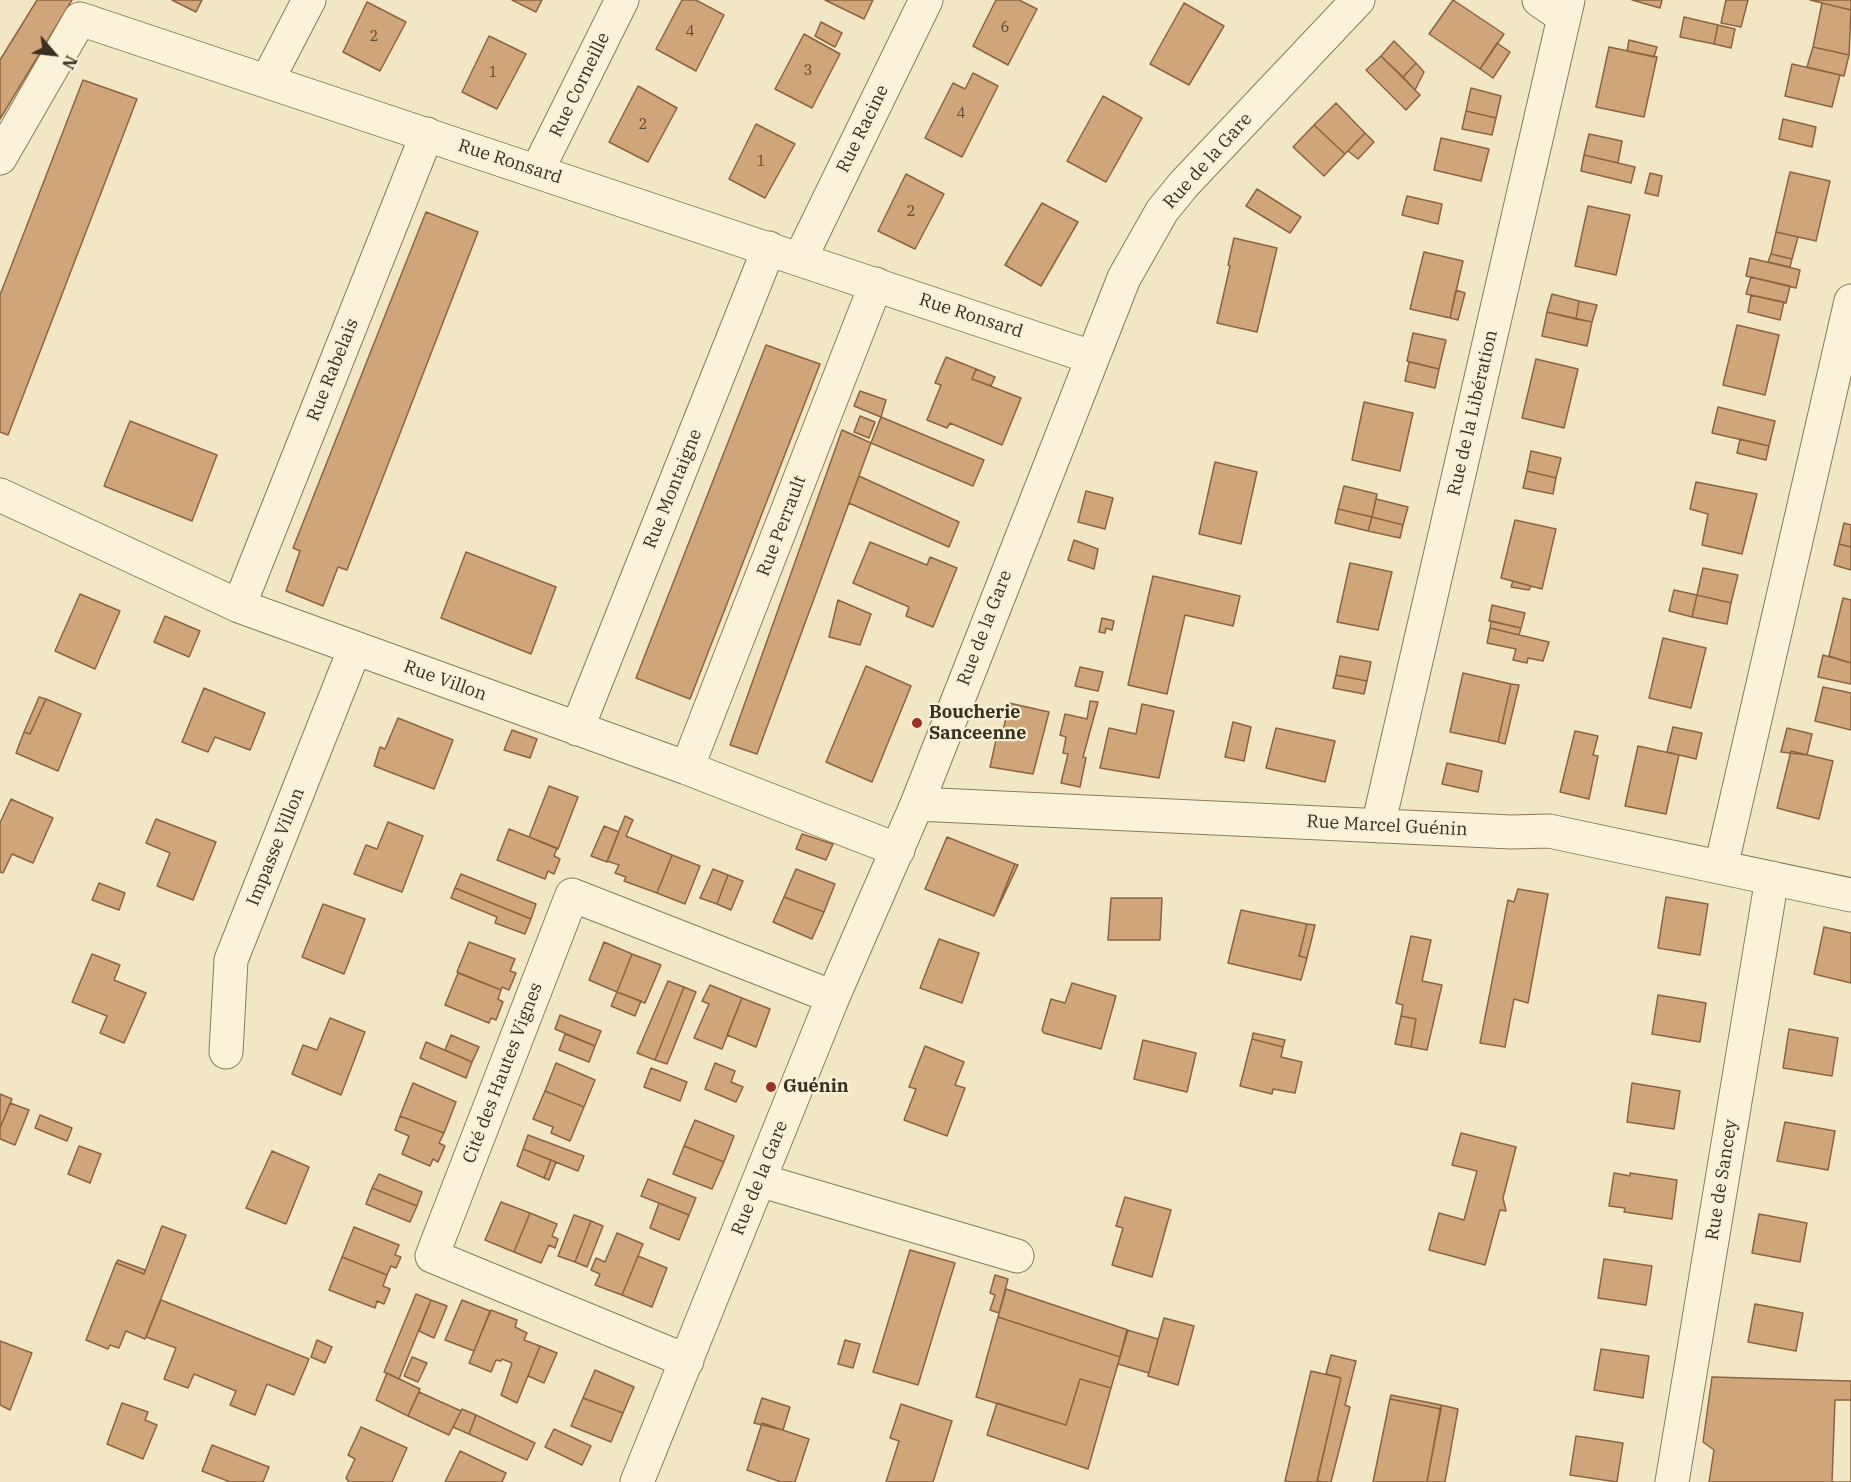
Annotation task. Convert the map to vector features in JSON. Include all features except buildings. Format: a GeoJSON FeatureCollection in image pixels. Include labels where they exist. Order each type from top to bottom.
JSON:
{"type":"FeatureCollection","features":[{"type":"Feature","properties":{"kind":"street"},"geometry":{"type":"LineString","coordinates":[[267,81],[309,0]]}},
{"type":"Feature","properties":{"kind":"street","name":"Rue Corneille"},"geometry":{"type":"LineString","coordinates":[[537,171],[622,0]]}},
{"type":"Feature","properties":{"kind":"street","name":"Rue Racine"},"geometry":{"type":"LineString","coordinates":[[800,259],[926,0]]}},
{"type":"Feature","properties":{"kind":"street","name":"Rue de la Gare"},"geometry":{"type":"LineString","coordinates":[[637,1482],[833,997],[917,804],[1124,278],[1162,211],[1184,184],[1358,0]]}},
{"type":"Feature","properties":{"kind":"street","name":"Rue de la Libération"},"geometry":{"type":"LineString","coordinates":[[1378,826],[1557,6]]}},
{"type":"Feature","properties":{"kind":"street","name":"Rue Ronsard"},"geometry":{"type":"LineString","coordinates":[[0,158],[80,19],[1091,357]]}},
{"type":"Feature","properties":{"kind":"street","name":"Rue Rabelais"},"geometry":{"type":"LineString","coordinates":[[239,606],[427,134]]}},
{"type":"Feature","properties":{"kind":"street","name":"Rue Montaigne"},"geometry":{"type":"LineString","coordinates":[[577,729],[768,248]]}},
{"type":"Feature","properties":{"kind":"street","name":"Rue Perrault"},"geometry":{"type":"LineString","coordinates":[[687,768],[876,284]]}},
{"type":"Feature","properties":{"kind":"street"},"geometry":{"type":"LineString","coordinates":[[1721,867],[1851,302]]}},
{"type":"Feature","properties":{"kind":"street","name":"Rue Villon"},"geometry":{"type":"LineString","coordinates":[[3,506],[239,606],[687,768],[898,850]]}},
{"type":"Feature","properties":{"kind":"street","name":"Impasse Villon"},"geometry":{"type":"LineString","coordinates":[[226,1052],[231,960],[355,648]]}},
{"type":"Feature","properties":{"kind":"street","name":"Rue Marcel Guénin"},"geometry":{"type":"LineString","coordinates":[[917,804],[1378,826],[1549,831],[1851,895]]}},
{"type":"Feature","properties":{"kind":"street","name":"Rue de Sancey"},"geometry":{"type":"LineString","coordinates":[[1672,1482],[1772,878]]}},
{"type":"Feature","properties":{"kind":"street","name":"Cité des Hautes Vignes"},"geometry":{"type":"LineString","coordinates":[[687,1361],[432,1256],[572,896],[833,997]]}},
{"type":"Feature","properties":{"kind":"street"},"geometry":{"type":"LineString","coordinates":[[759,1180],[1017,1256]]}},
{"type":"Feature","properties":{"kind":"place","name":"Boucherie Sanceenne"},"geometry":{"type":"Point","coordinates":[917,723]}},
{"type":"Feature","properties":{"kind":"place","name":"Guénin"},"geometry":{"type":"Point","coordinates":[771,1087]}}]}
